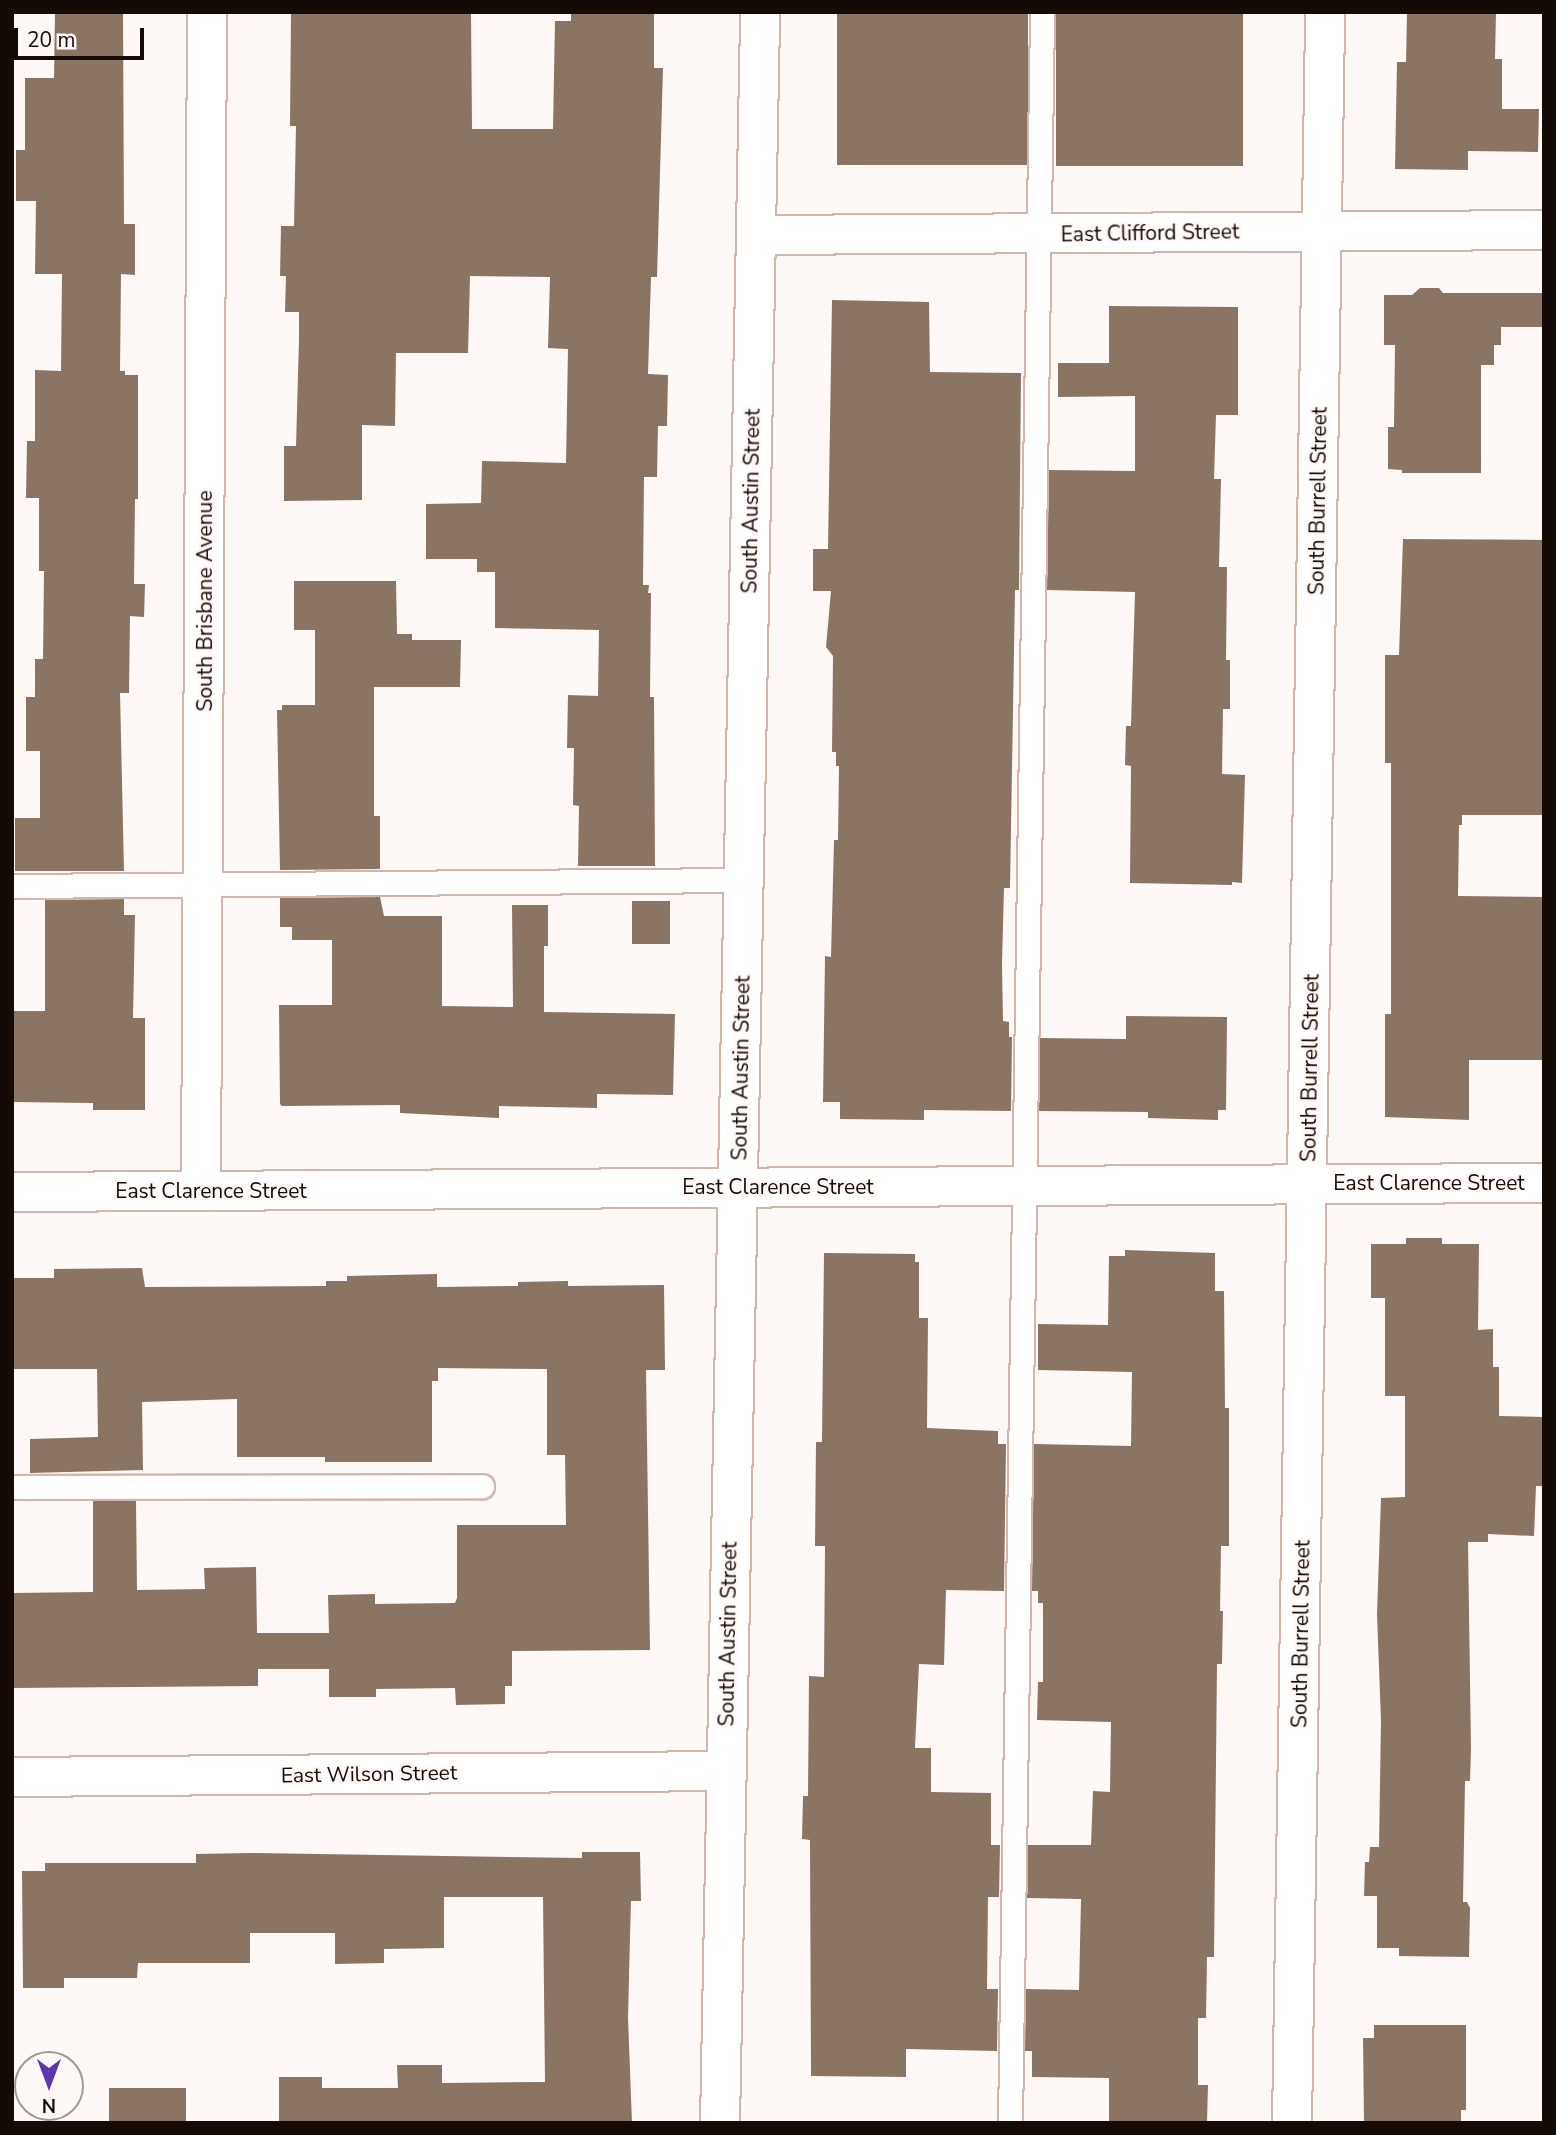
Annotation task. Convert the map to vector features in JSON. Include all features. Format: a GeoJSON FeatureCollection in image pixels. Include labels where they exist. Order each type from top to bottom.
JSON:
{"type":"FeatureCollection","features":[{"type":"Feature","properties":{"kind":"street","name":"South Brisbane Avenue"},"geometry":{"type":"LineString","coordinates":[[201,1191],[207,12]]}},
{"type":"Feature","properties":{"kind":"street","name":"South Austin Street"},"geometry":{"type":"LineString","coordinates":[[720,2123],[725,1772],[740,1188],[760,12]]}},
{"type":"Feature","properties":{"kind":"street","name":"South Burrell Street"},"geometry":{"type":"LineString","coordinates":[[1292,2123],[1325,12]]}},
{"type":"Feature","properties":{"kind":"street","name":"East Clifford Street"},"geometry":{"type":"LineString","coordinates":[[757,235],[1544,230]]}},
{"type":"Feature","properties":{"kind":"street","name":"East Clarence Street"},"geometry":{"type":"LineString","coordinates":[[12,1192],[1544,1183]]}},
{"type":"Feature","properties":{"kind":"street","name":"East Wilson Street"},"geometry":{"type":"LineString","coordinates":[[12,1777],[725,1772]]}},
{"type":"Feature","properties":{"kind":"lane"},"geometry":{"type":"LineString","coordinates":[[1010,2123],[1042,12]]}},
{"type":"Feature","properties":{"kind":"lane"},"geometry":{"type":"LineString","coordinates":[[12,886],[744,880]]}},
{"type":"Feature","properties":{"kind":"lane"},"geometry":{"type":"LineString","coordinates":[[12,1486],[482,1486]]}},
{"type":"Feature","properties":{"kind":"building"},"geometry":{"type":"Polygon","coordinates":[[[55,12],[123,12],[124,224],[135,224],[135,275],[121,274],[120,371],[125,371],[125,375],[138,375],[138,499],[135,499],[134,584],[145,584],[144,617],[130,616],[129,693],[120,693],[124,871],[15,871],[15,818],[40,818],[40,751],[26,751],[26,697],[35,697],[35,659],[43,659],[44,571],[39,571],[39,498],[26,498],[27,441],[35,441],[35,370],[61,371],[62,274],[35,274],[36,201],[16,201],[16,150],[25,150],[25,78],[54,78],[55,12]]]}},
{"type":"Feature","properties":{"kind":"building"},"geometry":{"type":"Polygon","coordinates":[[[291,12],[471,12],[472,129],[553,129],[555,21],[571,21],[571,12],[654,12],[654,68],[663,68],[657,277],[651,277],[648,374],[668,375],[667,426],[658,426],[657,477],[644,477],[643,585],[649,585],[648,593],[651,593],[650,697],[654,697],[655,866],[578,866],[579,806],[573,805],[574,748],[567,748],[568,695],[598,696],[599,630],[495,628],[495,572],[477,572],[477,559],[426,559],[426,504],[481,503],[482,461],[566,463],[568,349],[548,348],[550,277],[470,276],[468,353],[396,353],[395,426],[362,425],[362,500],[284,501],[284,446],[296,446],[299,339],[299,312],[285,312],[286,276],[280,276],[281,226],[294,226],[296,126],[290,126],[291,12]]]}},
{"type":"Feature","properties":{"kind":"building"},"geometry":{"type":"Polygon","coordinates":[[[837,12],[1028,12],[1028,165],[837,165],[837,12]]]}},
{"type":"Feature","properties":{"kind":"building"},"geometry":{"type":"Polygon","coordinates":[[[1056,12],[1243,12],[1243,166],[1056,166],[1056,12]]]}},
{"type":"Feature","properties":{"kind":"building"},"geometry":{"type":"Polygon","coordinates":[[[1407,12],[1496,12],[1495,59],[1502,59],[1502,109],[1539,109],[1538,152],[1468,151],[1468,170],[1395,169],[1397,62],[1406,62],[1407,12]]]}},
{"type":"Feature","properties":{"kind":"building"},"geometry":{"type":"Polygon","coordinates":[[[1420,288],[1439,288],[1443,293],[1544,293],[1544,327],[1501,327],[1501,345],[1494,345],[1494,365],[1481,365],[1481,473],[1402,473],[1402,470],[1388,469],[1388,427],[1394,427],[1395,345],[1384,345],[1384,295],[1412,295],[1420,288]]]}},
{"type":"Feature","properties":{"kind":"building"},"geometry":{"type":"Polygon","coordinates":[[[832,300],[929,302],[930,372],[1021,373],[1019,590],[1015,590],[1010,888],[1004,888],[1002,964],[1003,1021],[1009,1022],[1009,1037],[1012,1037],[1011,1111],[924,1110],[924,1120],[840,1119],[840,1102],[823,1102],[825,956],[831,957],[839,766],[836,766],[836,752],[832,752],[833,656],[826,647],[831,591],[813,591],[813,549],[828,549],[832,300]]]}},
{"type":"Feature","properties":{"kind":"building"},"geometry":{"type":"Polygon","coordinates":[[[1109,306],[1238,307],[1238,415],[1216,415],[1214,479],[1221,479],[1219,567],[1227,567],[1226,660],[1230,660],[1230,709],[1223,709],[1222,774],[1245,775],[1242,883],[1130,883],[1131,766],[1125,765],[1126,726],[1131,726],[1135,592],[1047,590],[1049,470],[1135,471],[1135,396],[1058,397],[1058,363],[1109,363],[1109,306]]]}},
{"type":"Feature","properties":{"kind":"building"},"geometry":{"type":"Polygon","coordinates":[[[1403,539],[1544,540],[1544,815],[1462,815],[1462,825],[1459,825],[1458,896],[1544,897],[1544,1060],[1469,1060],[1469,1120],[1385,1117],[1385,1014],[1391,1014],[1391,763],[1385,763],[1385,655],[1399,655],[1403,539]]]}},
{"type":"Feature","properties":{"kind":"building"},"geometry":{"type":"Polygon","coordinates":[[[294,581],[396,581],[397,634],[412,634],[412,640],[461,640],[460,687],[374,687],[374,816],[380,816],[380,869],[280,870],[277,710],[282,710],[282,705],[315,705],[315,630],[294,630],[294,581]]]}},
{"type":"Feature","properties":{"kind":"building"},"geometry":{"type":"Polygon","coordinates":[[[380,897],[384,916],[442,916],[442,1006],[513,1007],[512,905],[548,905],[548,946],[544,946],[544,1012],[675,1014],[673,1095],[597,1094],[597,1108],[499,1106],[499,1118],[400,1113],[400,1105],[282,1106],[279,1005],[332,1005],[332,940],[292,940],[292,927],[280,927],[280,898],[380,897]]]}},
{"type":"Feature","properties":{"kind":"building"},"geometry":{"type":"Polygon","coordinates":[[[124,899],[124,915],[135,915],[133,1018],[145,1018],[145,1110],[93,1110],[93,1103],[12,1102],[12,1011],[45,1011],[45,900],[124,899]]]}},
{"type":"Feature","properties":{"kind":"building"},"geometry":{"type":"Polygon","coordinates":[[[632,901],[670,901],[670,944],[632,944],[632,901]]]}},
{"type":"Feature","properties":{"kind":"building"},"geometry":{"type":"Polygon","coordinates":[[[1126,1016],[1227,1017],[1226,1110],[1218,1110],[1218,1120],[1148,1118],[1148,1112],[1039,1111],[1040,1038],[1126,1039],[1126,1016]]]}},
{"type":"Feature","properties":{"kind":"building"},"geometry":{"type":"Polygon","coordinates":[[[1406,1238],[1442,1238],[1442,1244],[1479,1244],[1478,1330],[1493,1329],[1493,1367],[1499,1367],[1499,1416],[1544,1417],[1544,1486],[1536,1486],[1534,1536],[1488,1534],[1488,1542],[1468,1542],[1471,1749],[1470,1781],[1465,1781],[1463,1902],[1467,1902],[1470,1908],[1469,1957],[1399,1956],[1399,1948],[1377,1948],[1377,1896],[1364,1896],[1365,1862],[1369,1862],[1370,1847],[1379,1847],[1381,1721],[1377,1614],[1381,1498],[1405,1497],[1405,1396],[1385,1396],[1385,1298],[1371,1298],[1371,1244],[1406,1244],[1406,1238]]]}},
{"type":"Feature","properties":{"kind":"building"},"geometry":{"type":"Polygon","coordinates":[[[1125,1250],[1215,1253],[1215,1291],[1224,1291],[1225,1408],[1229,1408],[1229,1546],[1221,1546],[1220,1611],[1223,1611],[1222,1664],[1217,1664],[1214,1957],[1207,1957],[1206,2018],[1198,2018],[1198,2085],[1208,2085],[1207,2123],[1109,2123],[1109,2078],[1032,2077],[1032,2051],[1025,2051],[1026,1989],[1079,1990],[1081,1899],[1027,1898],[1028,1845],[1091,1845],[1093,1791],[1110,1792],[1111,1722],[1037,1720],[1038,1682],[1043,1682],[1043,1603],[1038,1603],[1038,1591],[1032,1591],[1034,1444],[1131,1446],[1132,1372],[1038,1370],[1038,1324],[1108,1325],[1109,1256],[1125,1256],[1125,1250]]]}},
{"type":"Feature","properties":{"kind":"building"},"geometry":{"type":"Polygon","coordinates":[[[824,1253],[915,1254],[915,1262],[919,1262],[919,1318],[928,1318],[927,1428],[998,1431],[998,1444],[1006,1444],[1004,1591],[946,1590],[944,1665],[919,1664],[915,1748],[931,1748],[931,1792],[991,1793],[991,1845],[1000,1845],[999,1897],[988,1897],[987,1989],[998,1989],[997,2051],[906,2049],[906,2077],[811,2076],[810,1840],[802,1839],[803,1796],[808,1796],[809,1676],[824,1677],[825,1546],[815,1546],[816,1442],[822,1442],[824,1253]]]}},
{"type":"Feature","properties":{"kind":"building"},"geometry":{"type":"Polygon","coordinates":[[[142,1268],[145,1287],[326,1286],[326,1281],[347,1281],[347,1276],[437,1274],[437,1287],[518,1286],[518,1282],[568,1281],[568,1286],[664,1285],[665,1370],[646,1370],[650,1650],[512,1651],[512,1686],[505,1686],[505,1704],[456,1705],[455,1688],[376,1689],[376,1697],[329,1697],[329,1669],[258,1669],[258,1686],[12,1688],[12,1593],[93,1592],[93,1501],[136,1501],[137,1590],[205,1589],[204,1568],[256,1567],[257,1633],[329,1633],[328,1595],[375,1594],[375,1604],[455,1603],[457,1525],[566,1525],[565,1455],[547,1455],[547,1369],[438,1368],[438,1381],[432,1381],[432,1462],[325,1462],[325,1457],[237,1457],[237,1399],[142,1402],[143,1470],[30,1473],[30,1439],[98,1437],[97,1369],[12,1369],[12,1278],[54,1278],[54,1269],[142,1268]]]}},
{"type":"Feature","properties":{"kind":"building"},"geometry":{"type":"Polygon","coordinates":[[[582,1852],[640,1852],[641,1901],[631,1901],[628,2018],[632,2123],[279,2121],[279,2077],[322,2077],[322,2088],[398,2088],[397,2065],[442,2065],[442,2083],[545,2082],[543,1897],[444,1897],[444,1948],[384,1949],[384,1963],[335,1964],[335,1933],[250,1933],[250,1963],[138,1963],[137,1978],[64,1978],[64,1988],[23,1988],[22,1871],[45,1871],[45,1863],[196,1863],[196,1854],[250,1853],[582,1858],[582,1852]]]}},
{"type":"Feature","properties":{"kind":"building"},"geometry":{"type":"Polygon","coordinates":[[[1374,2025],[1466,2025],[1466,2110],[1461,2110],[1461,2123],[1364,2123],[1363,2038],[1374,2038],[1374,2025]]]}},
{"type":"Feature","properties":{"kind":"building"},"geometry":{"type":"Polygon","coordinates":[[[109,2088],[186,2088],[186,2123],[109,2123],[109,2088]]]}}]}
